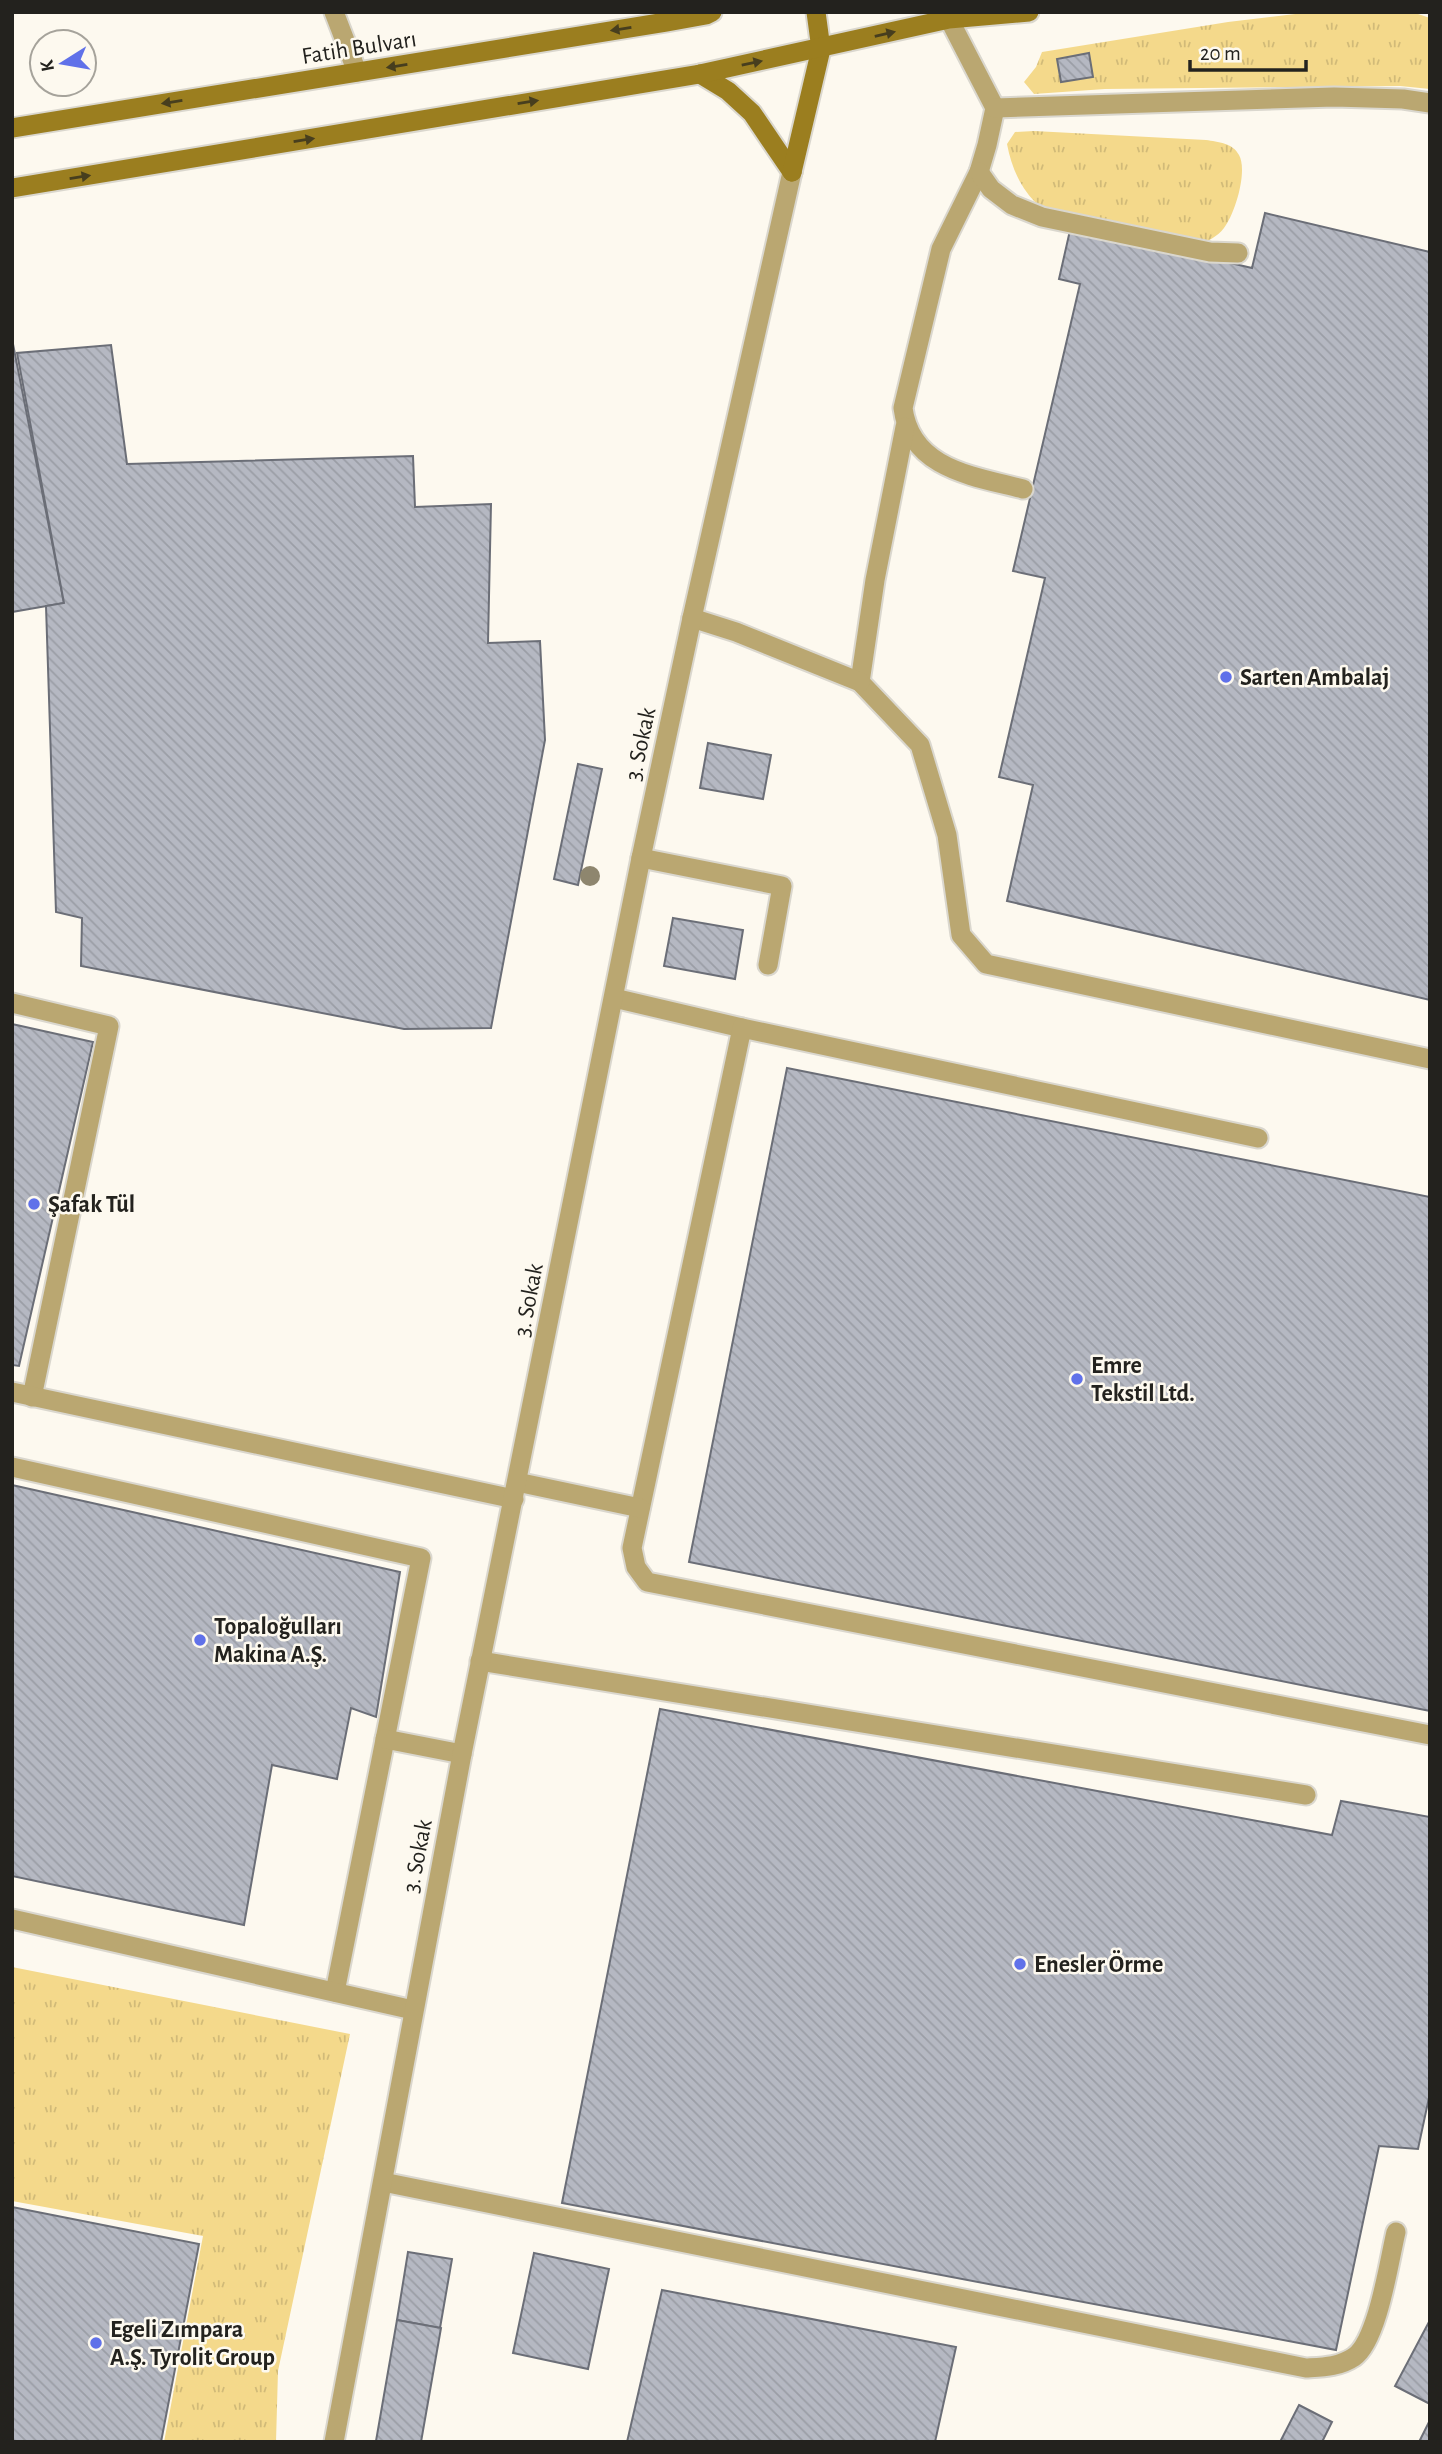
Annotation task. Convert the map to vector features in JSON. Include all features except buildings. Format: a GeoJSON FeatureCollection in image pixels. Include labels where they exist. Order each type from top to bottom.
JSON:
{"type":"FeatureCollection","features":[{"type":"Feature","properties":{"kind":"main road","name":"Fatih Bulvarı"},"geometry":{"type":"LineString","coordinates":[[12,128],[693,18],[712,12]]}},
{"type":"Feature","properties":{"kind":"main road"},"geometry":{"type":"LineString","coordinates":[[792,172],[821,49],[816,12]]}},
{"type":"Feature","properties":{"kind":"main road"},"geometry":{"type":"LineString","coordinates":[[12,188],[700,74],[821,49],[950,16],[1029,12]]}},
{"type":"Feature","properties":{"kind":"main road"},"geometry":{"type":"LineString","coordinates":[[700,74],[728,91],[752,113],[792,172]]}},
{"type":"Feature","properties":{"kind":"street"},"geometry":{"type":"LineString","coordinates":[[334,12],[357,72]]}},
{"type":"Feature","properties":{"kind":"street"},"geometry":{"type":"LineString","coordinates":[[860,682],[875,580],[905,427],[903,408],[941,249],[979,172],[995,108],[950,16]]}},
{"type":"Feature","properties":{"kind":"street"},"geometry":{"type":"LineString","coordinates":[[995,108],[1334,97],[1403,99],[1430,103]]}},
{"type":"Feature","properties":{"kind":"street","name":"3. Sokak"},"geometry":{"type":"LineString","coordinates":[[334,2442],[480,1661],[641,859],[792,172]]}},
{"type":"Feature","properties":{"kind":"street"},"geometry":{"type":"LineString","coordinates":[[979,172],[991,189],[1012,205],[1042,217],[1210,252],[1238,253]]}},
{"type":"Feature","properties":{"kind":"street"},"geometry":{"type":"LineString","coordinates":[[905,427],[937,463],[971,476],[1023,489]]}},
{"type":"Feature","properties":{"kind":"street"},"geometry":{"type":"LineString","coordinates":[[692,618],[736,632],[860,682],[920,745],[947,835],[961,935],[986,964],[1430,1059]]}},
{"type":"Feature","properties":{"kind":"street"},"geometry":{"type":"LineString","coordinates":[[641,859],[782,886],[768,965]]}},
{"type":"Feature","properties":{"kind":"street"},"geometry":{"type":"LineString","coordinates":[[614,998],[741,1028],[1258,1138]]}},
{"type":"Feature","properties":{"kind":"street"},"geometry":{"type":"LineString","coordinates":[[12,1003],[109,1026],[32,1397]]}},
{"type":"Feature","properties":{"kind":"street"},"geometry":{"type":"LineString","coordinates":[[741,1028],[632,1548],[636,1567],[647,1582],[1430,1735]]}},
{"type":"Feature","properties":{"kind":"street"},"geometry":{"type":"LineString","coordinates":[[12,1392],[515,1490],[640,1508]]}},
{"type":"Feature","properties":{"kind":"street"},"geometry":{"type":"LineString","coordinates":[[12,1467],[421,1558],[335,1992]]}},
{"type":"Feature","properties":{"kind":"street"},"geometry":{"type":"LineString","coordinates":[[480,1661],[1306,1795]]}},
{"type":"Feature","properties":{"kind":"street"},"geometry":{"type":"LineString","coordinates":[[386,1739],[462,1754]]}},
{"type":"Feature","properties":{"kind":"street"},"geometry":{"type":"LineString","coordinates":[[12,1919],[413,2010]]}},
{"type":"Feature","properties":{"kind":"street"},"geometry":{"type":"LineString","coordinates":[[383,2182],[1306,2368],[1334,2367],[1356,2356],[1368,2339],[1382,2299],[1396,2232]]}},
{"type":"Feature","properties":{"kind":"green space"},"geometry":{"type":"Polygon","coordinates":[[[1312,12],[1418,14],[1430,18],[1430,89],[1400,86],[1105,89],[1034,94],[1024,82],[1036,67],[1042,52],[1228,22],[1312,12]]]}},
{"type":"Feature","properties":{"kind":"green space"},"geometry":{"type":"Polygon","coordinates":[[[1015,132],[1220,142],[1236,151],[1241,162],[1241,181],[1232,213],[1218,234],[1197,245],[1087,222],[1046,209],[1029,196],[1020,182],[1007,144],[1015,132]]]}},
{"type":"Feature","properties":{"kind":"green space"},"geometry":{"type":"Polygon","coordinates":[[[12,1967],[350,2034],[278,2371],[276,2442],[164,2442],[203,2236],[12,2201],[12,1967]]]}},
{"type":"Feature","properties":{"kind":"place","name":"Sarten Ambalaj"},"geometry":{"type":"Point","coordinates":[1226,677]}},
{"type":"Feature","properties":{"kind":"place","name":"Şafak Tül"},"geometry":{"type":"Point","coordinates":[34,1204]}},
{"type":"Feature","properties":{"kind":"place","name":"Emre Tekstil Ltd."},"geometry":{"type":"Point","coordinates":[1077,1379]}},
{"type":"Feature","properties":{"kind":"place","name":"Topaloğulları Makina A.Ş."},"geometry":{"type":"Point","coordinates":[200,1640]}},
{"type":"Feature","properties":{"kind":"place","name":"Enesler Örme"},"geometry":{"type":"Point","coordinates":[1020,1964]}},
{"type":"Feature","properties":{"kind":"place","name":"Egeli Zımpara A.Ş. Tyrolit Group"},"geometry":{"type":"Point","coordinates":[96,2343]}}]}
